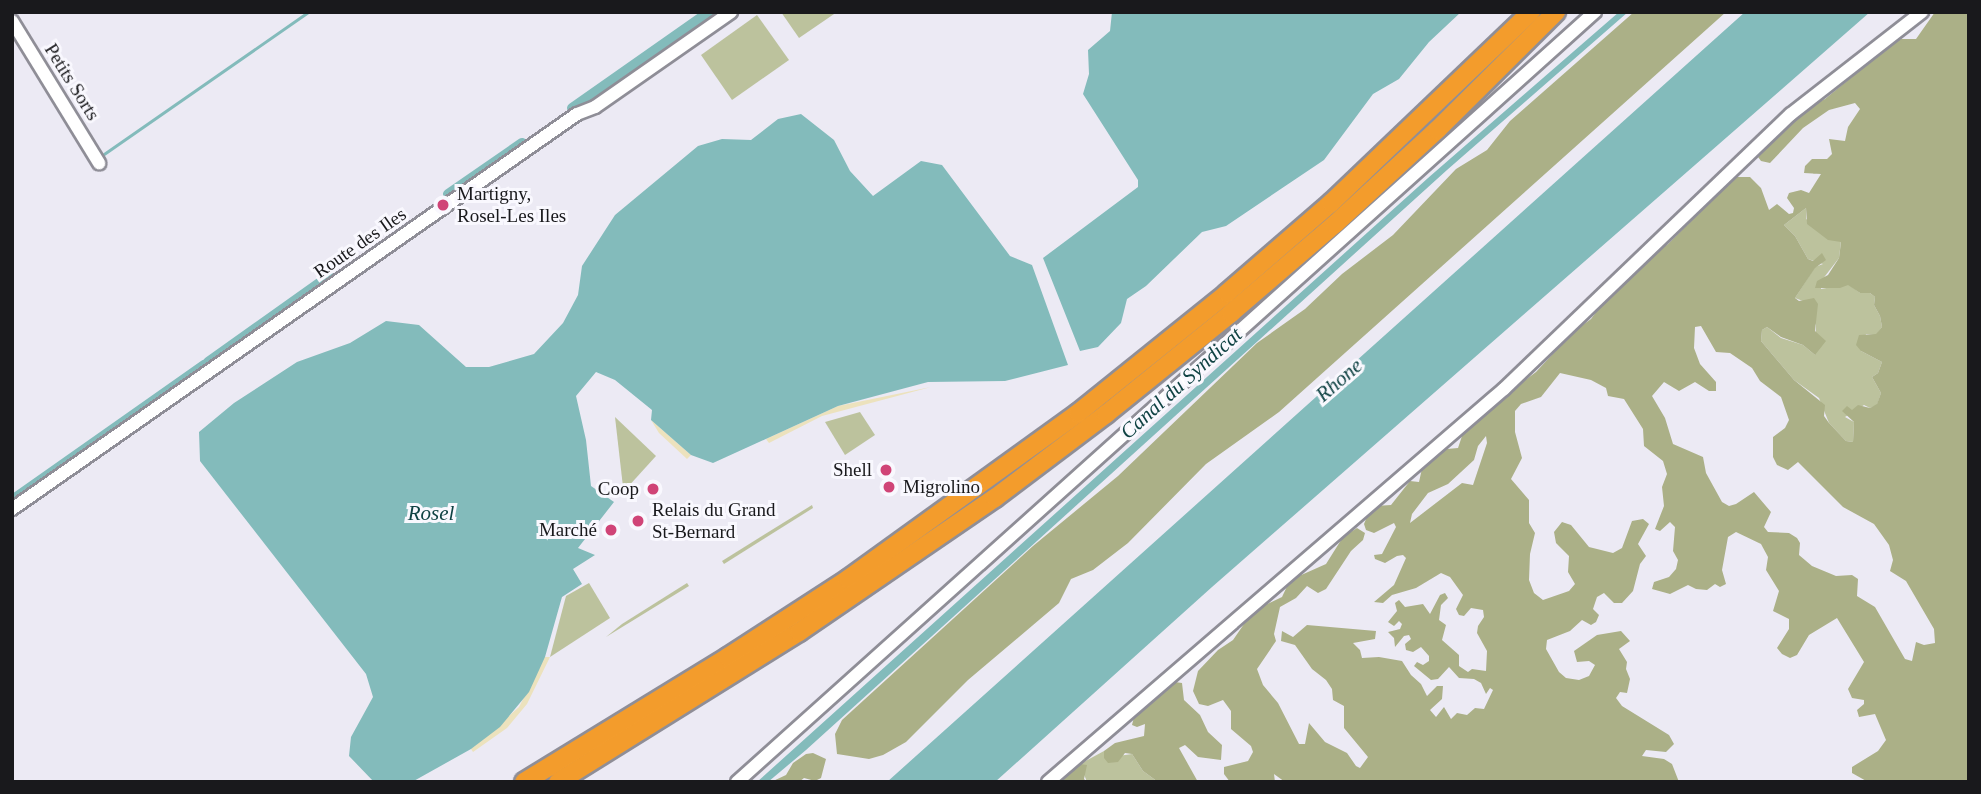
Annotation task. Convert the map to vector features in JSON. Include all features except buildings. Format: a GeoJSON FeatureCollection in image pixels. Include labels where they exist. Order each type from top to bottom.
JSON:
{"type":"FeatureCollection","features":[{"type":"Feature","properties":{"kind":"highway"},"geometry":{"type":"LineString","coordinates":[[524,782],[803,609],[946,511],[1079,413],[1292,237],[1429,113],[1531,12]]}},
{"type":"Feature","properties":{"kind":"highway"},"geometry":{"type":"LineString","coordinates":[[558,782],[799,632],[995,498],[1097,421],[1220,322],[1335,224],[1437,130],[1556,12]]}},
{"type":"Feature","properties":{"kind":"street","name":"Route des Iles"},"geometry":{"type":"LineString","coordinates":[[12,509],[577,114],[595,107],[731,12]]}},
{"type":"Feature","properties":{"kind":"street"},"geometry":{"type":"LineString","coordinates":[[737,782],[1595,12]]}},
{"type":"Feature","properties":{"kind":"street"},"geometry":{"type":"LineString","coordinates":[[1048,782],[1504,389],[1791,114],[1922,12]]}},
{"type":"Feature","properties":{"kind":"street","name":"Petits Sorts"},"geometry":{"type":"LineString","coordinates":[[12,21],[99,163]]}},
{"type":"Feature","properties":{"kind":"shaded area"},"geometry":{"type":"Polygon","coordinates":[[[781,12],[837,12],[799,38],[781,12]]]}},
{"type":"Feature","properties":{"kind":"shaded area"},"geometry":{"type":"Polygon","coordinates":[[[1634,12],[1726,12],[1279,412],[1206,464],[1128,543],[1093,570],[1071,579],[1059,603],[968,680],[906,742],[883,755],[869,759],[837,754],[835,734],[842,720],[1033,546],[1118,476],[1257,343],[1305,309],[1342,274],[1393,235],[1456,169],[1487,150],[1510,121],[1634,12]]]}},
{"type":"Feature","properties":{"kind":"shaded area"},"geometry":{"type":"Polygon","coordinates":[[[1935,12],[1969,12],[1969,782],[1868,782],[1852,773],[1852,767],[1878,751],[1886,740],[1875,714],[1859,717],[1857,710],[1864,704],[1864,700],[1852,698],[1848,689],[1864,662],[1837,618],[1809,635],[1797,655],[1790,658],[1782,654],[1777,648],[1789,629],[1789,619],[1773,611],[1779,591],[1766,570],[1768,557],[1761,544],[1736,532],[1728,537],[1722,570],[1726,584],[1720,587],[1715,584],[1707,590],[1688,585],[1670,594],[1652,589],[1654,582],[1669,577],[1676,569],[1678,560],[1673,551],[1675,527],[1670,522],[1660,531],[1655,529],[1664,506],[1662,487],[1667,474],[1663,461],[1644,446],[1643,429],[1624,399],[1608,396],[1606,388],[1591,380],[1560,373],[1541,397],[1521,404],[1515,411],[1515,432],[1522,458],[1511,479],[1529,500],[1529,523],[1535,533],[1530,554],[1529,580],[1534,593],[1543,600],[1569,591],[1575,584],[1568,572],[1569,556],[1556,543],[1554,532],[1562,522],[1571,525],[1589,547],[1613,553],[1622,548],[1632,521],[1643,519],[1649,524],[1638,544],[1646,556],[1640,564],[1633,591],[1622,603],[1614,603],[1604,593],[1597,597],[1593,609],[1599,615],[1596,622],[1591,625],[1582,620],[1570,631],[1547,640],[1546,649],[1559,672],[1566,678],[1579,680],[1589,676],[1595,665],[1589,661],[1577,662],[1574,651],[1597,635],[1621,631],[1630,641],[1619,649],[1627,662],[1626,669],[1630,679],[1627,693],[1620,692],[1616,698],[1622,706],[1669,735],[1674,744],[1666,752],[1646,750],[1642,756],[1664,759],[1672,764],[1679,782],[1285,782],[1274,774],[1275,782],[1230,782],[1224,774],[1224,767],[1248,761],[1253,752],[1251,746],[1231,729],[1231,711],[1223,700],[1208,706],[1199,704],[1193,691],[1198,671],[1218,650],[1233,640],[1253,611],[1282,597],[1290,580],[1326,564],[1343,537],[1357,528],[1365,533],[1363,540],[1351,551],[1326,589],[1318,593],[1307,586],[1296,598],[1280,607],[1274,634],[1276,641],[1257,669],[1263,685],[1278,703],[1299,744],[1305,744],[1309,723],[1325,742],[1347,753],[1356,766],[1360,768],[1368,757],[1344,728],[1344,706],[1333,700],[1332,689],[1326,680],[1312,669],[1295,645],[1281,641],[1282,631],[1293,637],[1307,625],[1376,631],[1375,639],[1353,643],[1360,650],[1362,658],[1379,657],[1402,661],[1427,696],[1437,686],[1443,686],[1442,699],[1430,710],[1436,717],[1444,707],[1451,719],[1457,713],[1467,715],[1475,708],[1484,709],[1493,690],[1490,688],[1486,694],[1481,683],[1474,679],[1459,678],[1449,667],[1438,679],[1431,680],[1414,666],[1417,662],[1423,665],[1429,661],[1429,656],[1421,647],[1413,652],[1406,650],[1405,644],[1411,639],[1409,635],[1404,636],[1395,647],[1394,638],[1388,632],[1400,629],[1402,624],[1399,621],[1394,626],[1388,622],[1397,611],[1395,603],[1399,600],[1405,607],[1423,604],[1430,614],[1440,595],[1445,593],[1448,598],[1441,605],[1439,620],[1446,625],[1442,640],[1459,655],[1459,666],[1468,672],[1472,669],[1486,671],[1487,651],[1477,633],[1484,617],[1483,610],[1471,608],[1464,616],[1459,615],[1456,609],[1463,595],[1450,577],[1441,573],[1416,588],[1392,595],[1383,603],[1374,602],[1394,585],[1406,558],[1403,555],[1397,556],[1385,563],[1375,559],[1374,555],[1382,554],[1396,527],[1394,523],[1374,533],[1366,530],[1364,524],[1368,514],[1375,506],[1391,505],[1410,481],[1419,482],[1423,464],[1427,461],[1447,449],[1458,448],[1462,436],[1478,416],[1536,372],[1573,332],[1591,319],[1620,279],[1668,244],[1736,177],[1750,177],[1761,188],[1769,210],[1777,204],[1789,214],[1793,213],[1794,208],[1787,198],[1789,193],[1801,190],[1809,193],[1821,174],[1804,173],[1805,166],[1812,159],[1827,159],[1832,154],[1829,139],[1845,141],[1848,127],[1860,109],[1855,103],[1829,110],[1803,128],[1770,163],[1761,161],[1758,157],[1807,108],[1825,99],[1892,44],[1901,39],[1916,39],[1935,12]],[[1806,208],[1784,225],[1795,236],[1808,259],[1813,261],[1822,253],[1826,260],[1815,268],[1795,298],[1799,301],[1814,298],[1818,304],[1815,331],[1826,341],[1815,355],[1803,345],[1781,337],[1767,327],[1762,330],[1761,341],[1794,380],[1825,405],[1824,416],[1829,423],[1846,441],[1853,442],[1854,422],[1842,411],[1847,406],[1852,410],[1858,405],[1870,408],[1877,404],[1881,393],[1872,377],[1878,373],[1882,362],[1861,351],[1856,345],[1859,335],[1876,334],[1882,327],[1880,316],[1874,305],[1875,297],[1870,293],[1860,293],[1848,285],[1840,288],[1815,288],[1817,281],[1828,275],[1839,258],[1841,242],[1828,240],[1807,224],[1806,208]],[[1701,326],[1695,327],[1694,348],[1700,364],[1716,382],[1716,391],[1709,391],[1695,382],[1679,391],[1664,382],[1652,396],[1665,418],[1673,444],[1703,457],[1706,473],[1722,502],[1729,506],[1736,504],[1754,492],[1771,512],[1764,527],[1768,532],[1789,533],[1797,538],[1800,543],[1799,555],[1812,566],[1836,576],[1852,575],[1858,579],[1857,596],[1875,607],[1905,659],[1912,661],[1916,642],[1924,645],[1935,643],[1934,629],[1906,581],[1890,571],[1893,560],[1889,545],[1874,524],[1843,507],[1798,462],[1788,470],[1777,465],[1773,457],[1773,437],[1785,428],[1789,420],[1781,397],[1760,381],[1752,368],[1730,353],[1716,352],[1701,326]],[[1486,436],[1478,446],[1474,460],[1448,484],[1428,493],[1412,514],[1410,523],[1462,483],[1473,485],[1487,443],[1486,436]]]}},
{"type":"Feature","properties":{"kind":"shaded area"},"geometry":{"type":"Polygon","coordinates":[[[757,15],[789,60],[732,100],[701,55],[757,15]]]}},
{"type":"Feature","properties":{"kind":"shaded area"},"geometry":{"type":"Polygon","coordinates":[[[1806,208],[1806,219],[1841,241],[1839,258],[1822,280],[1821,289],[1848,284],[1860,293],[1870,293],[1875,297],[1874,305],[1880,316],[1882,327],[1876,335],[1866,334],[1861,351],[1882,362],[1878,373],[1872,377],[1881,393],[1877,405],[1870,408],[1864,405],[1845,417],[1854,422],[1853,442],[1846,441],[1829,423],[1819,398],[1794,380],[1761,341],[1762,330],[1767,327],[1781,338],[1803,345],[1815,355],[1816,325],[1803,301],[1795,298],[1815,267],[1823,264],[1808,259],[1795,236],[1784,225],[1806,208]]]}},
{"type":"Feature","properties":{"kind":"shaded area"},"geometry":{"type":"Polygon","coordinates":[[[860,412],[875,435],[845,455],[825,422],[860,412]]]}},
{"type":"Feature","properties":{"kind":"shaded area"},"geometry":{"type":"Polygon","coordinates":[[[615,417],[656,456],[626,489],[623,487],[615,417]]]}},
{"type":"Feature","properties":{"kind":"shaded area"},"geometry":{"type":"Polygon","coordinates":[[[812,505],[813,508],[724,564],[722,561],[812,505]]]}},
{"type":"Feature","properties":{"kind":"shaded area"},"geometry":{"type":"Polygon","coordinates":[[[589,583],[610,618],[550,657],[566,596],[589,583]]]}},
{"type":"Feature","properties":{"kind":"shaded area"},"geometry":{"type":"Polygon","coordinates":[[[687,583],[689,586],[606,637],[622,624],[687,583]]]}},
{"type":"Feature","properties":{"kind":"shaded area"},"geometry":{"type":"Polygon","coordinates":[[[1175,682],[1182,683],[1184,700],[1200,715],[1208,732],[1222,745],[1221,760],[1198,757],[1185,745],[1179,748],[1198,782],[1158,782],[1143,771],[1132,754],[1125,753],[1118,762],[1108,763],[1104,758],[1104,751],[1115,743],[1144,736],[1145,724],[1137,727],[1132,725],[1135,713],[1175,682]]]}},
{"type":"Feature","properties":{"kind":"shaded area"},"geometry":{"type":"Polygon","coordinates":[[[1104,751],[1104,758],[1132,754],[1143,771],[1158,782],[1087,782],[1080,764],[1104,751]]]}},
{"type":"Feature","properties":{"kind":"shaded area"},"geometry":{"type":"Polygon","coordinates":[[[813,753],[826,759],[821,778],[815,781],[804,778],[799,782],[771,782],[786,775],[793,763],[806,754],[813,753]]]}},
{"type":"Feature","properties":{"kind":"shaded area"},"geometry":{"type":"Polygon","coordinates":[[[1087,765],[1084,779],[1087,782],[1060,782],[1071,767],[1087,765]]]}},
{"type":"Feature","properties":{"kind":"sand"},"geometry":{"type":"Polygon","coordinates":[[[931,387],[822,416],[769,443],[766,439],[838,406],[931,387]]]}},
{"type":"Feature","properties":{"kind":"sand"},"geometry":{"type":"Polygon","coordinates":[[[651,420],[691,455],[687,459],[659,433],[651,420]]]}},
{"type":"Feature","properties":{"kind":"sand"},"geometry":{"type":"Polygon","coordinates":[[[545,657],[550,657],[527,704],[507,728],[473,752],[471,749],[519,707],[545,657]]]}},
{"type":"Feature","properties":{"kind":"water"},"geometry":{"type":"Polygon","coordinates":[[[1112,12],[1461,12],[1429,42],[1399,79],[1373,94],[1324,160],[1226,226],[1202,232],[1146,286],[1127,299],[1121,323],[1098,347],[1080,351],[1043,258],[1138,187],[1138,180],[1083,94],[1089,74],[1088,50],[1110,31],[1112,12]]]}},
{"type":"Feature","properties":{"kind":"water","name":"Canal du Syndicat"},"geometry":{"type":"Polygon","coordinates":[[[1619,12],[1628,12],[1447,170],[806,750],[768,782],[757,782],[1428,178],[1619,12]]]}},
{"type":"Feature","properties":{"kind":"water","name":"Rhone"},"geometry":{"type":"Polygon","coordinates":[[[1745,12],[1870,12],[1212,587],[995,782],[887,782],[1745,12]]]}},
{"type":"Feature","properties":{"kind":"water","name":"Rosel"},"geometry":{"type":"Polygon","coordinates":[[[801,114],[834,140],[850,171],[873,196],[921,161],[942,165],[1010,256],[1032,265],[1068,365],[1005,381],[928,382],[838,406],[713,463],[691,455],[651,420],[652,410],[615,380],[596,372],[576,396],[586,440],[591,486],[614,502],[578,548],[595,555],[573,569],[582,584],[562,597],[545,657],[529,692],[500,727],[471,749],[412,782],[374,782],[349,756],[351,737],[373,697],[366,674],[200,461],[199,432],[234,403],[297,362],[350,343],[386,321],[419,325],[466,367],[489,367],[534,354],[563,323],[578,295],[582,266],[615,215],[698,146],[722,139],[751,140],[778,119],[801,114]]]}},
{"type":"Feature","properties":{"kind":"waterway"},"geometry":{"type":"LineString","coordinates":[[104,154],[308,12]]}},
{"type":"Feature","properties":{"kind":"waterway"},"geometry":{"type":"LineString","coordinates":[[572,108],[709,12]]}},
{"type":"Feature","properties":{"kind":"waterway"},"geometry":{"type":"LineString","coordinates":[[448,194],[522,143]]}},
{"type":"Feature","properties":{"kind":"waterway"},"geometry":{"type":"LineString","coordinates":[[208,362],[329,276]]}},
{"type":"Feature","properties":{"kind":"waterway"},"geometry":{"type":"LineString","coordinates":[[12,500],[204,365]]}},
{"type":"Feature","properties":{"kind":"place","name":"Martigny, Rosel-Les Iles"},"geometry":{"type":"Point","coordinates":[443,205]}},
{"type":"Feature","properties":{"kind":"place","name":"Shell"},"geometry":{"type":"Point","coordinates":[886,470]}},
{"type":"Feature","properties":{"kind":"place","name":"Migrolino"},"geometry":{"type":"Point","coordinates":[889,487]}},
{"type":"Feature","properties":{"kind":"place","name":"Coop"},"geometry":{"type":"Point","coordinates":[653,489]}},
{"type":"Feature","properties":{"kind":"place","name":"Relais du Grand St-Bernard"},"geometry":{"type":"Point","coordinates":[638,521]}},
{"type":"Feature","properties":{"kind":"place","name":"Marché"},"geometry":{"type":"Point","coordinates":[611,530]}}]}
